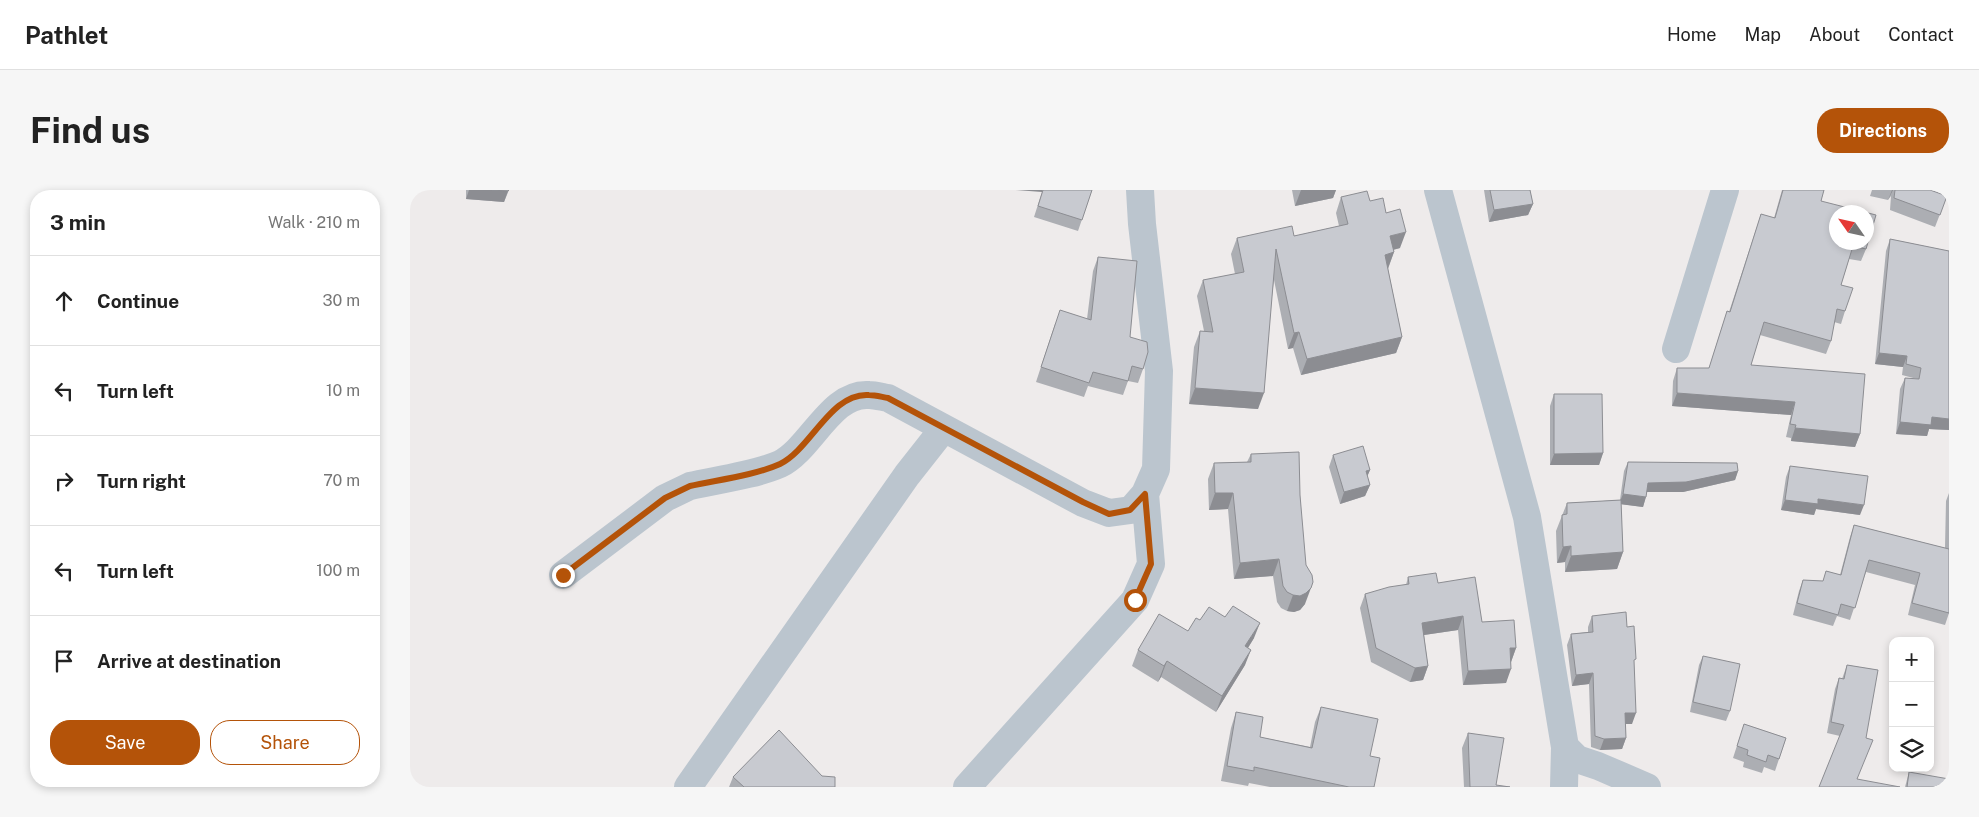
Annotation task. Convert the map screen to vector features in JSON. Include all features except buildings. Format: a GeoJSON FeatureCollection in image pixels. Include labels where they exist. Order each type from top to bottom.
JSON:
{"type":"FeatureCollection","features":[{"type":"Feature","properties":{"kind":"street"},"geometry":{"type":"LineString","coordinates":[[563,575],[665,498],[679,490],[780,464],[794,454],[835,408],[849,399],[867,394],[888,398],[1109,514],[1130,510],[1145,494],[1156,469],[1159,372],[1142,224],[1140,190]]}},
{"type":"Feature","properties":{"kind":"street"},"geometry":{"type":"LineString","coordinates":[[1438,190],[1527,517],[1565,747],[1564,787]]}},
{"type":"Feature","properties":{"kind":"street"},"geometry":{"type":"LineString","coordinates":[[1676,349],[1726,190]]}},
{"type":"Feature","properties":{"kind":"street"},"geometry":{"type":"LineString","coordinates":[[688,787],[906,476],[944,428]]}},
{"type":"Feature","properties":{"kind":"street"},"geometry":{"type":"LineString","coordinates":[[967,787],[1135,600],[1151,564],[1145,494]]}},
{"type":"Feature","properties":{"kind":"street"},"geometry":{"type":"LineString","coordinates":[[1565,747],[1577,759],[1648,787]]}},
{"type":"Feature","properties":{"kind":"route"},"geometry":{"type":"LineString","coordinates":[[563,575],[665,498],[679,490],[780,464],[794,454],[835,408],[849,399],[867,394],[888,398],[1109,514],[1130,510],[1145,494],[1151,564],[1135,600]]}}]}
